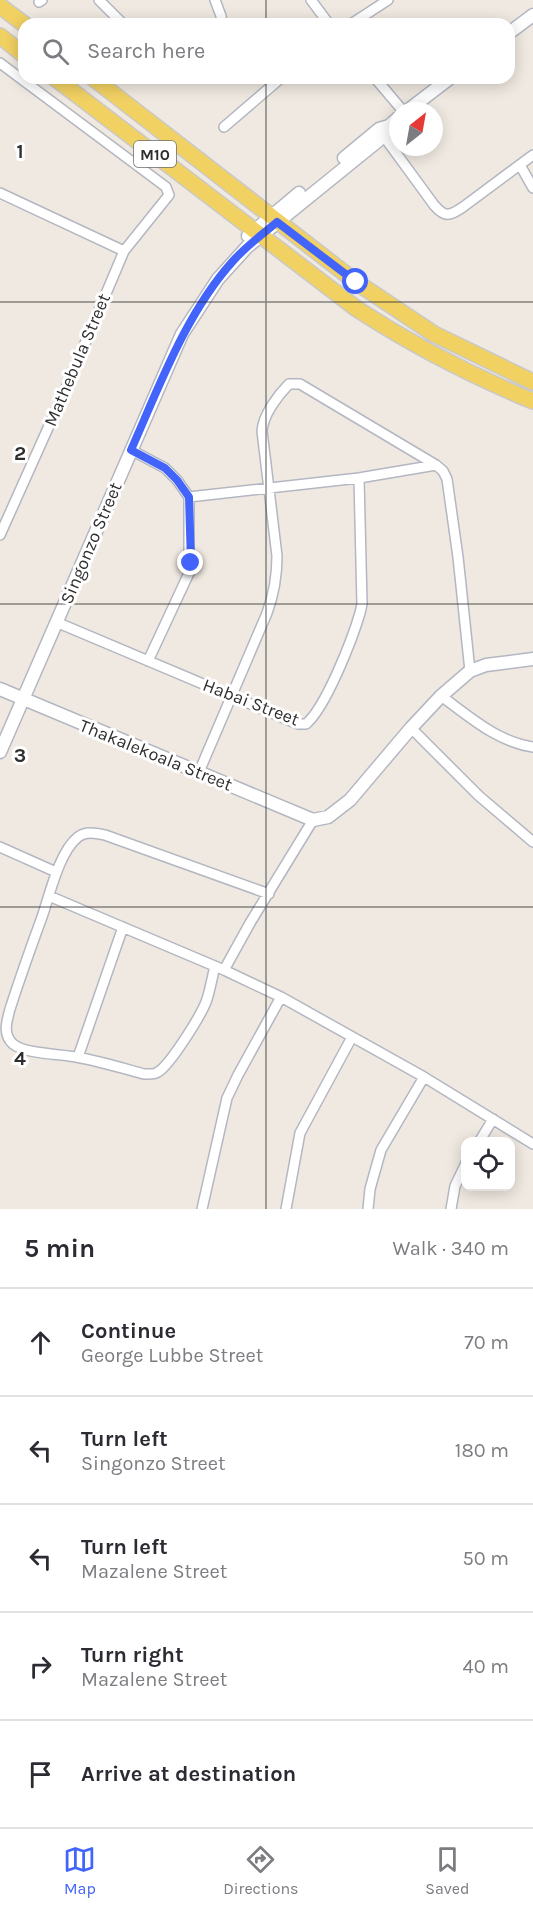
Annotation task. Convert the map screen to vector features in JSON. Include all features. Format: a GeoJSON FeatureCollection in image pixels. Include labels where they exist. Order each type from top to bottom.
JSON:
{"type":"FeatureCollection","features":[{"type":"Feature","properties":{"kind":"main road"},"geometry":{"type":"LineString","coordinates":[[0,6],[18,20]]}},
{"type":"Feature","properties":{"kind":"main road"},"geometry":{"type":"LineString","coordinates":[[0,36],[18,50]]}},
{"type":"Feature","properties":{"kind":"main road","name":"M10"},"geometry":{"type":"LineString","coordinates":[[63,84],[357,309],[401,338],[458,369],[533,401]]}},
{"type":"Feature","properties":{"kind":"main road","name":"M10"},"geometry":{"type":"LineString","coordinates":[[101,84],[356,282],[435,334],[533,382]]}},
{"type":"Feature","properties":{"kind":"street"},"geometry":{"type":"LineString","coordinates":[[99,0],[117,18]]}},
{"type":"Feature","properties":{"kind":"street"},"geometry":{"type":"LineString","coordinates":[[216,0],[221,18]]}},
{"type":"Feature","properties":{"kind":"street"},"geometry":{"type":"LineString","coordinates":[[311,0],[324,18]]}},
{"type":"Feature","properties":{"kind":"street"},"geometry":{"type":"LineString","coordinates":[[360,18],[388,0]]}},
{"type":"Feature","properties":{"kind":"street"},"geometry":{"type":"LineString","coordinates":[[515,28],[533,15]]}},
{"type":"Feature","properties":{"kind":"street","name":"Mathebula Street"},"geometry":{"type":"LineString","coordinates":[[0,63],[18,76]]}},
{"type":"Feature","properties":{"kind":"street","name":"Mathebula Street"},"geometry":{"type":"LineString","coordinates":[[0,535],[4,512],[70,379],[124,251],[169,195],[166,187],[28,84]]}},
{"type":"Feature","properties":{"kind":"street"},"geometry":{"type":"LineString","coordinates":[[224,127],[274,84]]}},
{"type":"Feature","properties":{"kind":"street"},"geometry":{"type":"LineString","coordinates":[[380,84],[397,102]]}},
{"type":"Feature","properties":{"kind":"street"},"geometry":{"type":"LineString","coordinates":[[417,102],[442,84]]}},
{"type":"Feature","properties":{"kind":"street"},"geometry":{"type":"LineString","coordinates":[[388,127],[434,205],[446,215],[453,214],[533,155]]}},
{"type":"Feature","properties":{"kind":"street","name":"Singonzo Street"},"geometry":{"type":"LineString","coordinates":[[0,752],[182,334],[232,262],[258,233],[388,127]]}},
{"type":"Feature","properties":{"kind":"street"},"geometry":{"type":"LineString","coordinates":[[520,165],[533,188]]}},
{"type":"Feature","properties":{"kind":"street"},"geometry":{"type":"LineString","coordinates":[[0,193],[124,251]]}},
{"type":"Feature","properties":{"kind":"street"},"geometry":{"type":"LineString","coordinates":[[199,772],[273,595],[277,575],[277,556],[262,424],[289,384],[300,384],[443,471],[447,479],[458,557],[470,671]]}},
{"type":"Feature","properties":{"kind":"street"},"geometry":{"type":"LineString","coordinates":[[131,450],[165,468],[189,497],[189,573],[148,661]]}},
{"type":"Feature","properties":{"kind":"street"},"geometry":{"type":"LineString","coordinates":[[189,497],[359,478],[436,465]]}},
{"type":"Feature","properties":{"kind":"street","name":"Habai Street"},"geometry":{"type":"LineString","coordinates":[[56,622],[298,724],[306,724],[318,711],[331,685],[362,604],[359,478]]}},
{"type":"Feature","properties":{"kind":"street"},"geometry":{"type":"LineString","coordinates":[[268,894],[105,834],[85,833],[69,847],[56,872],[9,1009],[7,1035],[11,1042],[24,1049],[78,1057],[144,1074],[158,1072],[186,1037],[202,1011],[220,968],[268,894],[313,820],[328,817],[350,800],[411,728],[441,696],[470,671],[486,665],[533,660]]}},
{"type":"Feature","properties":{"kind":"street","name":"Thakalekoala Street"},"geometry":{"type":"LineString","coordinates":[[0,689],[313,820]]}},
{"type":"Feature","properties":{"kind":"street"},"geometry":{"type":"LineString","coordinates":[[441,696],[498,735],[517,744],[533,747]]}},
{"type":"Feature","properties":{"kind":"street"},"geometry":{"type":"LineString","coordinates":[[411,728],[479,796],[533,842]]}},
{"type":"Feature","properties":{"kind":"street"},"geometry":{"type":"LineString","coordinates":[[0,847],[56,872]]}},
{"type":"Feature","properties":{"kind":"street"},"geometry":{"type":"LineString","coordinates":[[49,896],[220,968],[280,997],[424,1077],[533,1144]]}},
{"type":"Feature","properties":{"kind":"street"},"geometry":{"type":"LineString","coordinates":[[78,1057],[123,927]]}},
{"type":"Feature","properties":{"kind":"street"},"geometry":{"type":"LineString","coordinates":[[202,1209],[227,1098],[280,997]]}},
{"type":"Feature","properties":{"kind":"street"},"geometry":{"type":"LineString","coordinates":[[286,1209],[300,1133],[351,1037]]}},
{"type":"Feature","properties":{"kind":"street"},"geometry":{"type":"LineString","coordinates":[[368,1209],[370,1189],[381,1150],[424,1077]]}},
{"type":"Feature","properties":{"kind":"street"},"geometry":{"type":"LineString","coordinates":[[482,1137],[493,1119]]}},
{"type":"Feature","properties":{"kind":"street"},"geometry":{"type":"LineString","coordinates":[[451,1209],[455,1186],[461,1172]]}},
{"type":"Feature","properties":{"kind":"route"},"geometry":{"type":"LineString","coordinates":[[191,563],[189,497],[165,468],[131,450],[182,334],[218,279],[232,262],[277,222],[356,282]]}}]}
